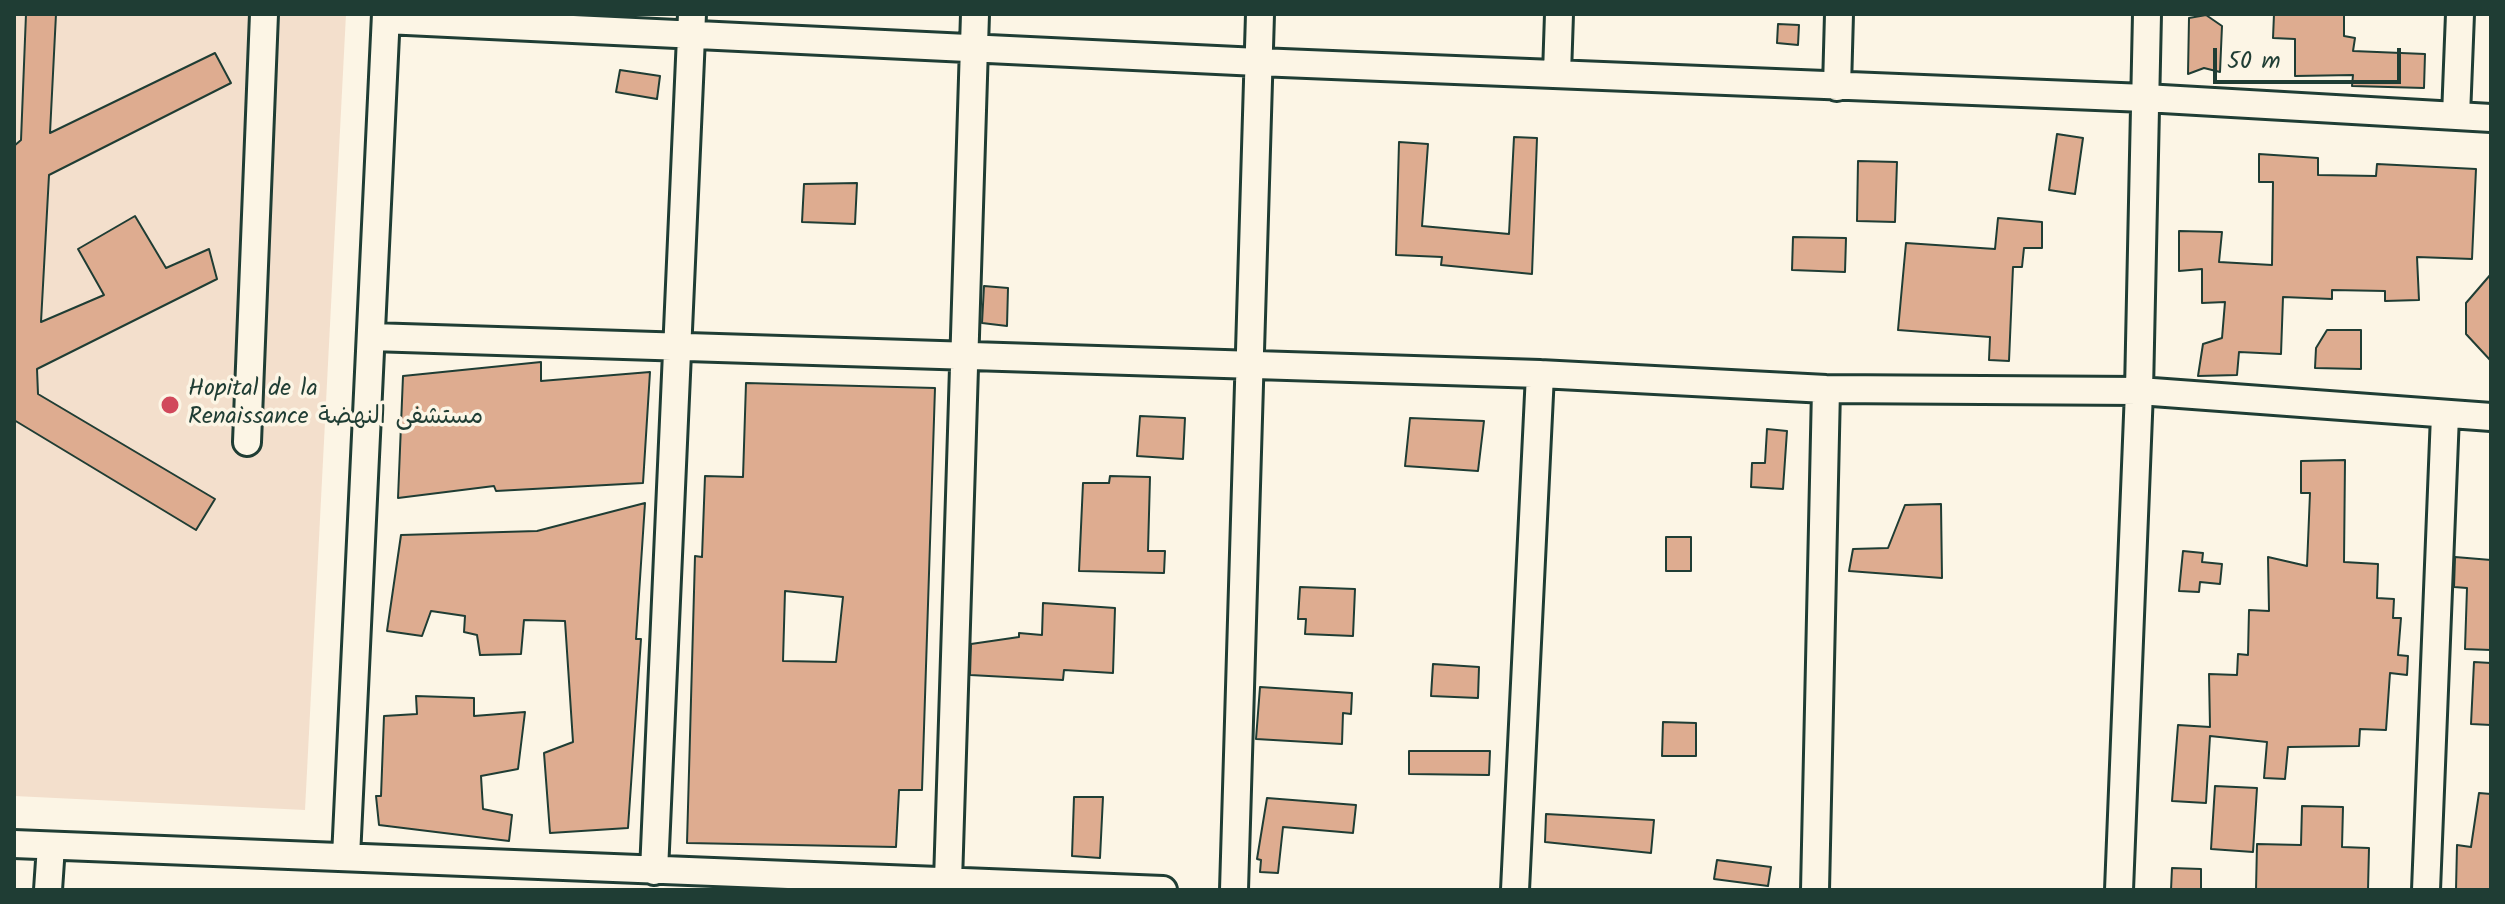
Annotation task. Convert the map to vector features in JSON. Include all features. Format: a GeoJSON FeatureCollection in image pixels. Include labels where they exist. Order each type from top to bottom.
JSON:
{"type":"FeatureCollection","features":[{"type":"Feature","properties":{"kind":"street"},"geometry":{"type":"LineString","coordinates":[[247,442],[264,14]]}},
{"type":"Feature","properties":{"kind":"street"},"geometry":{"type":"LineString","coordinates":[[948,881],[975,14]]}},
{"type":"Feature","properties":{"kind":"street"},"geometry":{"type":"LineString","coordinates":[[1234,890],[1260,14]]}},
{"type":"Feature","properties":{"kind":"street"},"geometry":{"type":"LineString","coordinates":[[1557,74],[1559,14]]}},
{"type":"Feature","properties":{"kind":"street"},"geometry":{"type":"LineString","coordinates":[[1837,87],[1839,14]]}},
{"type":"Feature","properties":{"kind":"street"},"geometry":{"type":"LineString","coordinates":[[2119,890],[2139,391],[2147,14]]}},
{"type":"Feature","properties":{"kind":"street"},"geometry":{"type":"LineString","coordinates":[[2456,116],[2460,14]]}},
{"type":"Feature","properties":{"kind":"street"},"geometry":{"type":"LineString","coordinates":[[346,857],[386,17],[692,24],[974,47],[1258,62],[2145,98],[2491,118]]}},
{"type":"Feature","properties":{"kind":"street"},"geometry":{"type":"LineString","coordinates":[[654,871],[692,24]]}},
{"type":"Feature","properties":{"kind":"street"},"geometry":{"type":"LineString","coordinates":[[371,337],[1540,374],[1826,389],[2139,391],[2491,417]]}},
{"type":"Feature","properties":{"kind":"street"},"geometry":{"type":"LineString","coordinates":[[1515,890],[1540,374]]}},
{"type":"Feature","properties":{"kind":"street"},"geometry":{"type":"LineString","coordinates":[[1815,890],[1826,389]]}},
{"type":"Feature","properties":{"kind":"street"},"geometry":{"type":"LineString","coordinates":[[2426,890],[2445,415]]}},
{"type":"Feature","properties":{"kind":"street"},"geometry":{"type":"LineString","coordinates":[[14,844],[654,871],[787,882],[948,881],[1163,890]]}},
{"type":"Feature","properties":{"kind":"street"},"geometry":{"type":"LineString","coordinates":[[48,890],[51,846]]}},
{"type":"Feature","properties":{"kind":"shaded area","name":"Hopital de la Renaissance مستشفى النهضة"},"geometry":{"type":"Polygon","coordinates":[[[14,14],[346,14],[305,810],[14,796],[14,14]]]}},
{"type":"Feature","properties":{"kind":"building"},"geometry":{"type":"Polygon","coordinates":[[[26,14],[56,14],[50,133],[215,53],[231,83],[49,175],[41,322],[104,295],[78,249],[135,216],[166,268],[209,249],[217,279],[37,369],[38,394],[215,499],[196,530],[14,420],[14,146],[21,140],[26,14]]]}},
{"type":"Feature","properties":{"kind":"building"},"geometry":{"type":"Polygon","coordinates":[[[2274,14],[2344,14],[2344,36],[2355,38],[2353,51],[2425,54],[2424,88],[2352,86],[2353,75],[2295,76],[2295,39],[2273,38],[2274,14]]]}},
{"type":"Feature","properties":{"kind":"building"},"geometry":{"type":"Polygon","coordinates":[[[2206,15],[2222,26],[2220,72],[2204,68],[2188,74],[2189,18],[2206,15]]]}},
{"type":"Feature","properties":{"kind":"building"},"geometry":{"type":"Polygon","coordinates":[[[1778,24],[1799,25],[1798,45],[1777,43],[1778,24]]]}},
{"type":"Feature","properties":{"kind":"building"},"geometry":{"type":"Polygon","coordinates":[[[620,70],[660,76],[657,99],[616,92],[620,70]]]}},
{"type":"Feature","properties":{"kind":"building"},"geometry":{"type":"Polygon","coordinates":[[[2057,134],[2083,138],[2075,194],[2049,190],[2057,134]]]}},
{"type":"Feature","properties":{"kind":"building"},"geometry":{"type":"Polygon","coordinates":[[[1514,137],[1537,138],[1532,274],[1441,265],[1442,257],[1396,255],[1399,142],[1428,144],[1422,226],[1509,234],[1514,137]]]}},
{"type":"Feature","properties":{"kind":"building"},"geometry":{"type":"Polygon","coordinates":[[[2259,154],[2318,158],[2318,175],[2376,176],[2377,164],[2476,169],[2472,259],[2417,257],[2419,300],[2385,301],[2385,291],[2332,290],[2332,299],[2283,297],[2281,354],[2239,352],[2237,375],[2198,376],[2203,344],[2222,338],[2225,302],[2202,303],[2202,269],[2179,271],[2179,231],[2222,232],[2219,262],[2272,265],[2273,182],[2259,182],[2259,154]]]}},
{"type":"Feature","properties":{"kind":"building"},"geometry":{"type":"Polygon","coordinates":[[[1858,161],[1897,162],[1895,222],[1857,221],[1858,161]]]}},
{"type":"Feature","properties":{"kind":"building"},"geometry":{"type":"Polygon","coordinates":[[[857,183],[855,224],[802,222],[804,184],[857,183]]]}},
{"type":"Feature","properties":{"kind":"building"},"geometry":{"type":"Polygon","coordinates":[[[1998,218],[2042,222],[2042,248],[2024,248],[2022,267],[2013,267],[2009,361],[1989,360],[1990,337],[1898,330],[1906,243],[1995,249],[1998,218]]]}},
{"type":"Feature","properties":{"kind":"building"},"geometry":{"type":"Polygon","coordinates":[[[1793,237],[1846,238],[1845,272],[1792,270],[1793,237]]]}},
{"type":"Feature","properties":{"kind":"building"},"geometry":{"type":"Polygon","coordinates":[[[2491,274],[2491,361],[2466,334],[2466,303],[2491,274]]]}},
{"type":"Feature","properties":{"kind":"building"},"geometry":{"type":"Polygon","coordinates":[[[984,286],[1008,288],[1007,326],[982,323],[984,286]]]}},
{"type":"Feature","properties":{"kind":"building"},"geometry":{"type":"Polygon","coordinates":[[[2327,330],[2361,330],[2361,369],[2315,368],[2316,348],[2327,330]]]}},
{"type":"Feature","properties":{"kind":"building"},"geometry":{"type":"Polygon","coordinates":[[[541,362],[541,381],[650,372],[643,483],[496,491],[494,486],[398,498],[403,376],[541,362]]]}},
{"type":"Feature","properties":{"kind":"building"},"geometry":{"type":"Polygon","coordinates":[[[746,383],[935,388],[922,790],[899,790],[896,847],[687,843],[695,556],[702,557],[705,476],[743,477],[746,383]],[[785,591],[783,661],[836,662],[843,597],[785,591]]]}},
{"type":"Feature","properties":{"kind":"building"},"geometry":{"type":"Polygon","coordinates":[[[1140,416],[1185,418],[1183,459],[1137,456],[1140,416]]]}},
{"type":"Feature","properties":{"kind":"building"},"geometry":{"type":"Polygon","coordinates":[[[1410,418],[1484,421],[1478,471],[1405,466],[1410,418]]]}},
{"type":"Feature","properties":{"kind":"building"},"geometry":{"type":"Polygon","coordinates":[[[1767,429],[1787,431],[1783,489],[1751,487],[1752,463],[1765,463],[1767,429]]]}},
{"type":"Feature","properties":{"kind":"building"},"geometry":{"type":"Polygon","coordinates":[[[2345,460],[2344,562],[2378,564],[2377,598],[2394,599],[2393,618],[2401,618],[2398,655],[2408,656],[2407,675],[2390,673],[2386,730],[2360,729],[2359,746],[2288,747],[2285,779],[2264,778],[2267,742],[2210,736],[2206,803],[2172,801],[2178,725],[2210,727],[2209,674],[2237,675],[2238,654],[2248,655],[2249,610],[2269,611],[2268,557],[2307,566],[2310,493],[2301,493],[2301,461],[2345,460]]]}},
{"type":"Feature","properties":{"kind":"building"},"geometry":{"type":"Polygon","coordinates":[[[1110,476],[1150,477],[1148,551],[1165,551],[1164,573],[1079,571],[1083,483],[1109,483],[1110,476]]]}},
{"type":"Feature","properties":{"kind":"building"},"geometry":{"type":"Polygon","coordinates":[[[645,503],[636,639],[641,639],[628,828],[550,833],[544,753],[573,742],[565,621],[524,620],[521,654],[480,655],[477,635],[464,632],[465,616],[431,611],[422,636],[387,631],[401,535],[537,531],[645,503]]]}},
{"type":"Feature","properties":{"kind":"building"},"geometry":{"type":"Polygon","coordinates":[[[1941,504],[1942,578],[1849,571],[1853,549],[1888,548],[1905,505],[1941,504]]]}},
{"type":"Feature","properties":{"kind":"building"},"geometry":{"type":"Polygon","coordinates":[[[1666,537],[1691,537],[1691,571],[1666,571],[1666,537]]]}},
{"type":"Feature","properties":{"kind":"building"},"geometry":{"type":"Polygon","coordinates":[[[2183,551],[2203,553],[2202,562],[2222,564],[2220,584],[2200,582],[2199,592],[2179,591],[2183,551]]]}},
{"type":"Feature","properties":{"kind":"building"},"geometry":{"type":"Polygon","coordinates":[[[2455,557],[2491,560],[2491,650],[2465,649],[2467,588],[2454,587],[2455,557]]]}},
{"type":"Feature","properties":{"kind":"building"},"geometry":{"type":"Polygon","coordinates":[[[1300,587],[1355,589],[1353,636],[1305,634],[1306,619],[1298,619],[1300,587]]]}},
{"type":"Feature","properties":{"kind":"building"},"geometry":{"type":"Polygon","coordinates":[[[1043,603],[1115,608],[1113,673],[1064,670],[1063,680],[970,675],[971,644],[1019,637],[1019,633],[1042,635],[1043,603]]]}},
{"type":"Feature","properties":{"kind":"building"},"geometry":{"type":"Polygon","coordinates":[[[2474,662],[2491,663],[2491,725],[2471,724],[2474,662]]]}},
{"type":"Feature","properties":{"kind":"building"},"geometry":{"type":"Polygon","coordinates":[[[1433,664],[1479,667],[1478,698],[1431,696],[1433,664]]]}},
{"type":"Feature","properties":{"kind":"building"},"geometry":{"type":"Polygon","coordinates":[[[1260,687],[1352,693],[1351,714],[1343,713],[1342,744],[1256,739],[1260,687]]]}},
{"type":"Feature","properties":{"kind":"building"},"geometry":{"type":"Polygon","coordinates":[[[416,696],[474,698],[474,716],[525,712],[518,769],[481,776],[483,809],[512,815],[509,841],[379,825],[376,796],[381,796],[384,716],[417,714],[416,696]]]}},
{"type":"Feature","properties":{"kind":"building"},"geometry":{"type":"Polygon","coordinates":[[[1663,722],[1696,723],[1696,756],[1662,756],[1663,722]]]}},
{"type":"Feature","properties":{"kind":"building"},"geometry":{"type":"Polygon","coordinates":[[[1409,751],[1490,751],[1489,775],[1409,774],[1409,751]]]}},
{"type":"Feature","properties":{"kind":"building"},"geometry":{"type":"Polygon","coordinates":[[[2215,786],[2257,788],[2253,852],[2211,849],[2215,786]]]}},
{"type":"Feature","properties":{"kind":"building"},"geometry":{"type":"Polygon","coordinates":[[[2479,793],[2491,794],[2491,890],[2456,890],[2457,845],[2471,847],[2479,793]]]}},
{"type":"Feature","properties":{"kind":"building"},"geometry":{"type":"Polygon","coordinates":[[[1074,797],[1103,797],[1100,858],[1072,856],[1074,797]]]}},
{"type":"Feature","properties":{"kind":"building"},"geometry":{"type":"Polygon","coordinates":[[[1267,798],[1356,805],[1353,833],[1283,827],[1278,873],[1260,872],[1261,860],[1257,859],[1267,798]]]}},
{"type":"Feature","properties":{"kind":"building"},"geometry":{"type":"Polygon","coordinates":[[[2302,806],[2343,807],[2342,847],[2369,848],[2368,890],[2256,890],[2257,844],[2301,845],[2302,806]]]}},
{"type":"Feature","properties":{"kind":"building"},"geometry":{"type":"Polygon","coordinates":[[[1546,814],[1654,820],[1651,853],[1545,842],[1546,814]]]}},
{"type":"Feature","properties":{"kind":"building"},"geometry":{"type":"Polygon","coordinates":[[[1717,860],[1771,867],[1768,886],[1714,879],[1717,860]]]}},
{"type":"Feature","properties":{"kind":"building"},"geometry":{"type":"Polygon","coordinates":[[[2172,868],[2201,869],[2201,890],[2171,890],[2172,868]]]}},
{"type":"Feature","properties":{"kind":"place","name":"Hopital de la Renaissance مستشفى النهضة"},"geometry":{"type":"Point","coordinates":[170,405]}}]}
